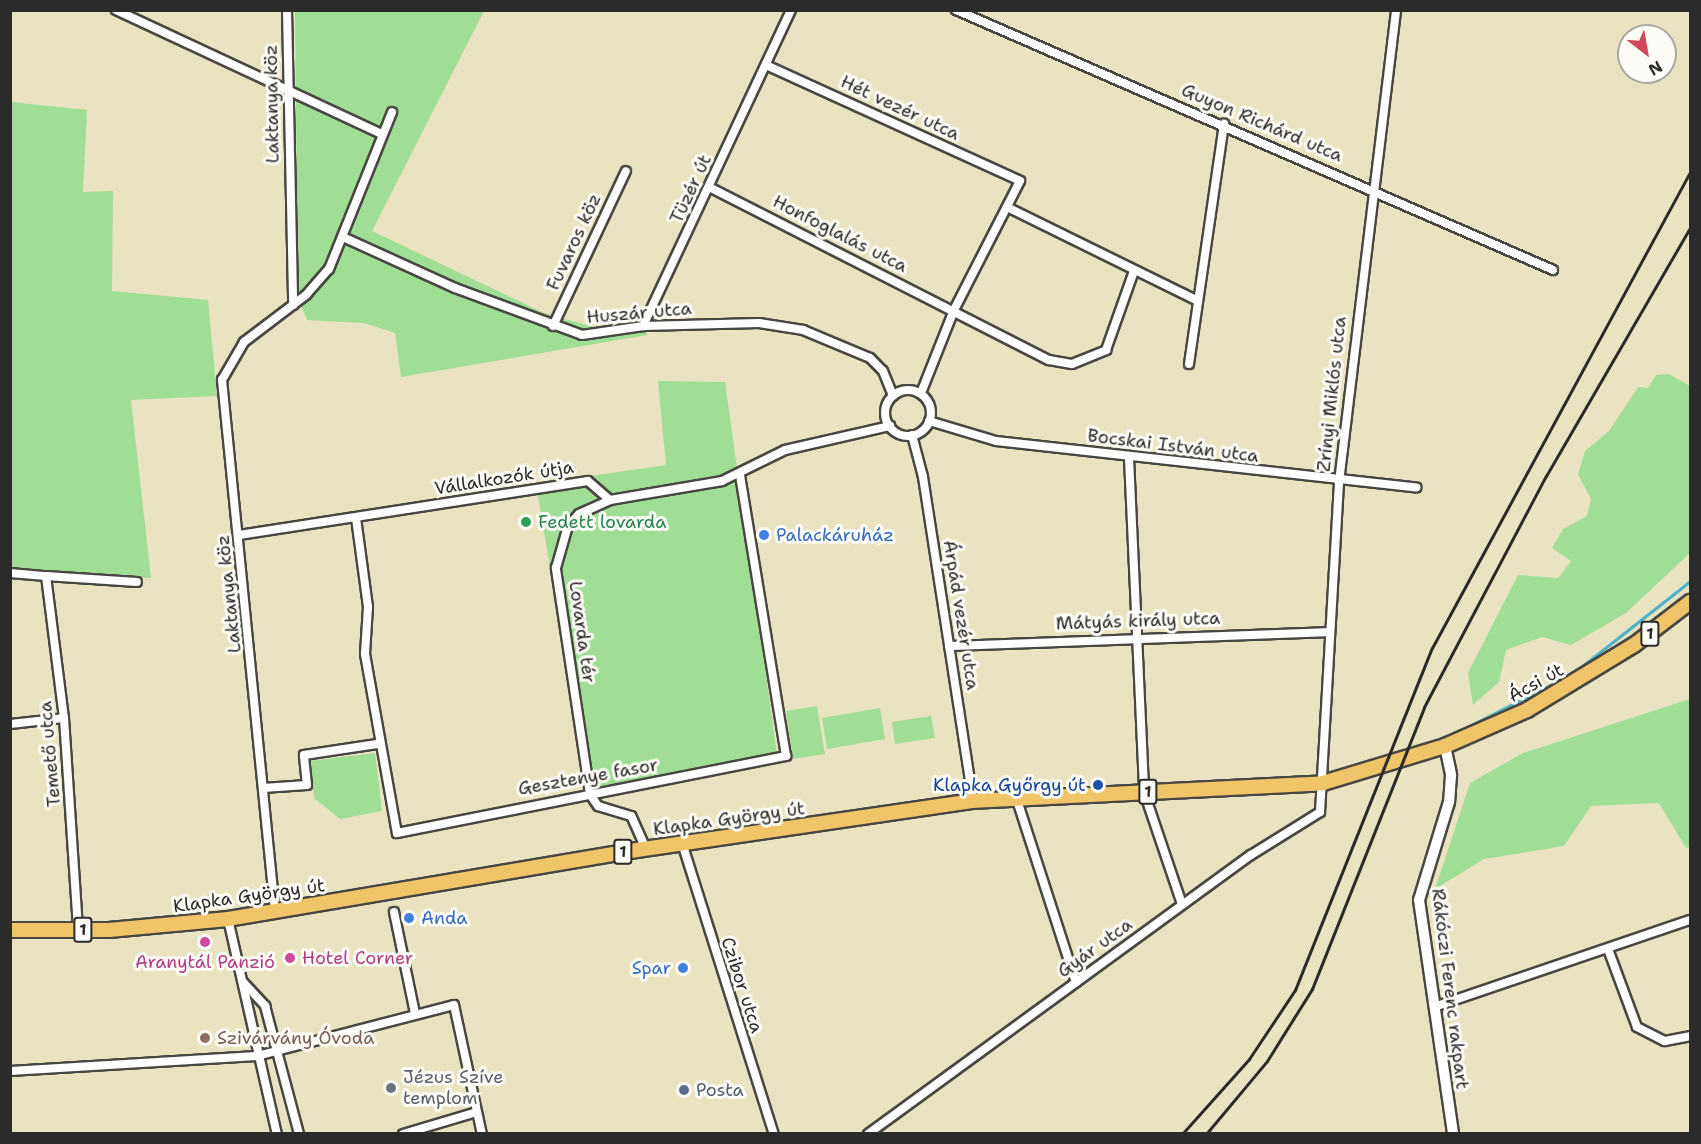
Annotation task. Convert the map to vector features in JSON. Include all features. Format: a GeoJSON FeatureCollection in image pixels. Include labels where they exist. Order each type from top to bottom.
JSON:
{"type":"FeatureCollection","features":[{"type":"Feature","properties":{"kind":"main road","name":"Ácsi út"},"geometry":{"type":"LineString","coordinates":[[1383,766],[1445,746],[1537,704],[1634,645],[1690,602]]}},
{"type":"Feature","properties":{"kind":"main road","name":"Klapka György út"},"geometry":{"type":"LineString","coordinates":[[10,930],[78,930],[228,918],[646,849],[682,846],[973,801],[1323,783],[1383,766]]}},
{"type":"Feature","properties":{"kind":"street"},"geometry":{"type":"LineString","coordinates":[[116,10],[382,134]]}},
{"type":"Feature","properties":{"kind":"street","name":"Laktanya köz"},"geometry":{"type":"LineString","coordinates":[[287,10],[293,305]]}},
{"type":"Feature","properties":{"kind":"street","name":"Tüzér út"},"geometry":{"type":"LineString","coordinates":[[643,326],[711,188],[792,10]]}},
{"type":"Feature","properties":{"kind":"street","name":"Guyon Richárd utca"},"geometry":{"type":"LineString","coordinates":[[956,10],[1372,188],[1553,270]]}},
{"type":"Feature","properties":{"kind":"street","name":"Zrínyi Miklós utca"},"geometry":{"type":"LineString","coordinates":[[1323,783],[1328,632],[1339,482],[1372,188],[1396,10]]}},
{"type":"Feature","properties":{"kind":"street","name":"Hét vezér utca"},"geometry":{"type":"LineString","coordinates":[[766,65],[1020,181],[1007,207]]}},
{"type":"Feature","properties":{"kind":"street","name":"Laktanya köz"},"geometry":{"type":"LineString","coordinates":[[275,912],[224,371],[244,342],[293,305],[329,269],[392,112]]}},
{"type":"Feature","properties":{"kind":"street"},"geometry":{"type":"LineString","coordinates":[[1189,364],[1196,300],[1224,124]]}},
{"type":"Feature","properties":{"kind":"street","name":"Fuvaros köz"},"geometry":{"type":"LineString","coordinates":[[552,326],[626,171]]}},
{"type":"Feature","properties":{"kind":"street","name":"Honfoglalás utca"},"geometry":{"type":"LineString","coordinates":[[711,188],[1049,360],[1092,359],[1106,350],[1134,271]]}},
{"type":"Feature","properties":{"kind":"street"},"geometry":{"type":"LineString","coordinates":[[921,393],[954,310],[1007,207],[1196,300]]}},
{"type":"Feature","properties":{"kind":"street","name":"Huszár utca"},"geometry":{"type":"LineString","coordinates":[[343,237],[552,326],[600,336],[643,326],[759,323],[803,330],[870,358],[883,371],[893,396]]}},
{"type":"Feature","properties":{"kind":"street"},"geometry":{"type":"LineString","coordinates":[[610,500],[740,475],[761,458],[784,450],[890,426],[912,435],[929,421],[930,406],[921,393],[907,390],[893,396],[885,414],[890,426]]}},
{"type":"Feature","properties":{"kind":"street","name":"Bocskai István utca"},"geometry":{"type":"LineString","coordinates":[[929,421],[996,441],[1339,482],[1416,486]]}},
{"type":"Feature","properties":{"kind":"street","name":"Árpád vezér utca"},"geometry":{"type":"LineString","coordinates":[[912,435],[949,646],[973,801]]}},
{"type":"Feature","properties":{"kind":"street"},"geometry":{"type":"LineString","coordinates":[[1129,458],[1144,792],[1182,904]]}},
{"type":"Feature","properties":{"kind":"street","name":"Gesztenye fasor"},"geometry":{"type":"LineString","coordinates":[[377,744],[397,833],[786,756],[740,475]]}},
{"type":"Feature","properties":{"kind":"street","name":"Vállalkozók útja"},"geometry":{"type":"LineString","coordinates":[[240,535],[588,481],[610,500]]}},
{"type":"Feature","properties":{"kind":"street","name":"Lovarda tér"},"geometry":{"type":"LineString","coordinates":[[590,794],[556,568],[568,526],[585,510],[610,500]]}},
{"type":"Feature","properties":{"kind":"street"},"geometry":{"type":"LineString","coordinates":[[263,788],[307,785],[304,755],[377,744],[356,518]]}},
{"type":"Feature","properties":{"kind":"street"},"geometry":{"type":"LineString","coordinates":[[10,573],[137,582]]}},
{"type":"Feature","properties":{"kind":"street","name":"Temető utca"},"geometry":{"type":"LineString","coordinates":[[46,576],[64,718],[78,930]]}},
{"type":"Feature","properties":{"kind":"street","name":"Mátyás király utca"},"geometry":{"type":"LineString","coordinates":[[949,646],[1137,636],[1328,632]]}},
{"type":"Feature","properties":{"kind":"street"},"geometry":{"type":"LineString","coordinates":[[10,724],[64,718]]}},
{"type":"Feature","properties":{"kind":"street","name":"Rákóczi Ferenc rakpart"},"geometry":{"type":"LineString","coordinates":[[1445,746],[1451,775],[1449,802],[1419,887],[1453,1134]]}},
{"type":"Feature","properties":{"kind":"street","name":"Gyár utca"},"geometry":{"type":"LineString","coordinates":[[868,1134],[1251,855],[1317,818],[1323,783]]}},
{"type":"Feature","properties":{"kind":"street"},"geometry":{"type":"LineString","coordinates":[[590,794],[598,806],[631,816],[646,849]]}},
{"type":"Feature","properties":{"kind":"street"},"geometry":{"type":"LineString","coordinates":[[1016,797],[1076,983]]}},
{"type":"Feature","properties":{"kind":"street","name":"Czibor utca"},"geometry":{"type":"LineString","coordinates":[[682,846],[774,1134]]}},
{"type":"Feature","properties":{"kind":"street"},"geometry":{"type":"LineString","coordinates":[[394,912],[415,1013]]}},
{"type":"Feature","properties":{"kind":"street"},"geometry":{"type":"LineString","coordinates":[[228,918],[257,1056],[277,1134]]}},
{"type":"Feature","properties":{"kind":"street"},"geometry":{"type":"LineString","coordinates":[[1434,1007],[1690,920]]}},
{"type":"Feature","properties":{"kind":"street"},"geometry":{"type":"LineString","coordinates":[[1608,949],[1637,1027],[1665,1041],[1690,1036]]}},
{"type":"Feature","properties":{"kind":"street"},"geometry":{"type":"LineString","coordinates":[[243,982],[265,1006],[299,1134]]}},
{"type":"Feature","properties":{"kind":"street"},"geometry":{"type":"LineString","coordinates":[[10,1071],[257,1056],[415,1013],[454,1005],[482,1134]]}},
{"type":"Feature","properties":{"kind":"street"},"geometry":{"type":"LineString","coordinates":[[403,1134],[477,1112]]}},
{"type":"Feature","properties":{"kind":"green space"},"geometry":{"type":"Polygon","coordinates":[[[295,11],[484,11],[372,231],[544,313],[608,331],[643,317],[647,335],[401,377],[395,333],[364,323],[307,320],[298,299],[295,11]]]}},
{"type":"Feature","properties":{"kind":"green space"},"geometry":{"type":"Polygon","coordinates":[[[11,102],[87,110],[83,192],[113,191],[112,291],[208,300],[217,396],[131,400],[151,578],[11,569],[11,102]]]}},
{"type":"Feature","properties":{"kind":"green space"},"geometry":{"type":"Polygon","coordinates":[[[1669,374],[1690,386],[1690,553],[1626,613],[1571,645],[1542,637],[1506,650],[1499,682],[1473,705],[1468,673],[1518,575],[1558,578],[1571,561],[1552,548],[1563,529],[1587,516],[1591,499],[1578,474],[1585,451],[1609,431],[1638,387],[1648,388],[1656,375],[1669,374]]]}},
{"type":"Feature","properties":{"kind":"green space"},"geometry":{"type":"Polygon","coordinates":[[[658,381],[725,382],[777,754],[587,789],[536,484],[666,465],[658,381]]]}},
{"type":"Feature","properties":{"kind":"green space"},"geometry":{"type":"Polygon","coordinates":[[[1690,699],[1690,847],[1686,848],[1659,803],[1591,806],[1564,846],[1484,859],[1435,889],[1470,783],[1523,753],[1690,699]]]}},
{"type":"Feature","properties":{"kind":"green space"},"geometry":{"type":"Polygon","coordinates":[[[817,706],[825,754],[793,759],[786,711],[817,706]]]}},
{"type":"Feature","properties":{"kind":"green space"},"geometry":{"type":"Polygon","coordinates":[[[880,708],[885,739],[827,749],[822,718],[880,708]]]}},
{"type":"Feature","properties":{"kind":"green space"},"geometry":{"type":"Polygon","coordinates":[[[931,716],[935,738],[895,744],[892,722],[931,716]]]}},
{"type":"Feature","properties":{"kind":"green space"},"geometry":{"type":"Polygon","coordinates":[[[375,753],[382,811],[340,819],[314,798],[310,761],[375,753]]]}},
{"type":"Feature","properties":{"kind":"waterway"},"geometry":{"type":"LineString","coordinates":[[1471,725],[1572,674],[1690,581]]}},
{"type":"Feature","properties":{"kind":"railway"},"geometry":{"type":"LineString","coordinates":[[1182,1134],[1249,1059],[1295,990],[1432,648],[1690,172]]}},
{"type":"Feature","properties":{"kind":"railway"},"geometry":{"type":"LineString","coordinates":[[1206,1134],[1267,1061],[1312,989],[1424,707],[1546,476],[1690,228]]}},
{"type":"Feature","properties":{"kind":"place","name":"Fedett lovarda"},"geometry":{"type":"Point","coordinates":[526,522]}},
{"type":"Feature","properties":{"kind":"place","name":"Palackáruház"},"geometry":{"type":"Point","coordinates":[764,535]}},
{"type":"Feature","properties":{"kind":"place","name":"Klapka Győrgy út"},"geometry":{"type":"Point","coordinates":[1098,785]}},
{"type":"Feature","properties":{"kind":"place","name":"Anda"},"geometry":{"type":"Point","coordinates":[409,918]}},
{"type":"Feature","properties":{"kind":"place","name":"Aranytál Panzió"},"geometry":{"type":"Point","coordinates":[205,942]}},
{"type":"Feature","properties":{"kind":"place","name":"Hotel Corner"},"geometry":{"type":"Point","coordinates":[290,958]}},
{"type":"Feature","properties":{"kind":"place","name":"Spar"},"geometry":{"type":"Point","coordinates":[683,968]}},
{"type":"Feature","properties":{"kind":"place","name":"Szivárvány Óvoda"},"geometry":{"type":"Point","coordinates":[205,1038]}},
{"type":"Feature","properties":{"kind":"place","name":"Jézus Szíve templom"},"geometry":{"type":"Point","coordinates":[391,1088]}},
{"type":"Feature","properties":{"kind":"place","name":"Posta"},"geometry":{"type":"Point","coordinates":[684,1090]}}]}
